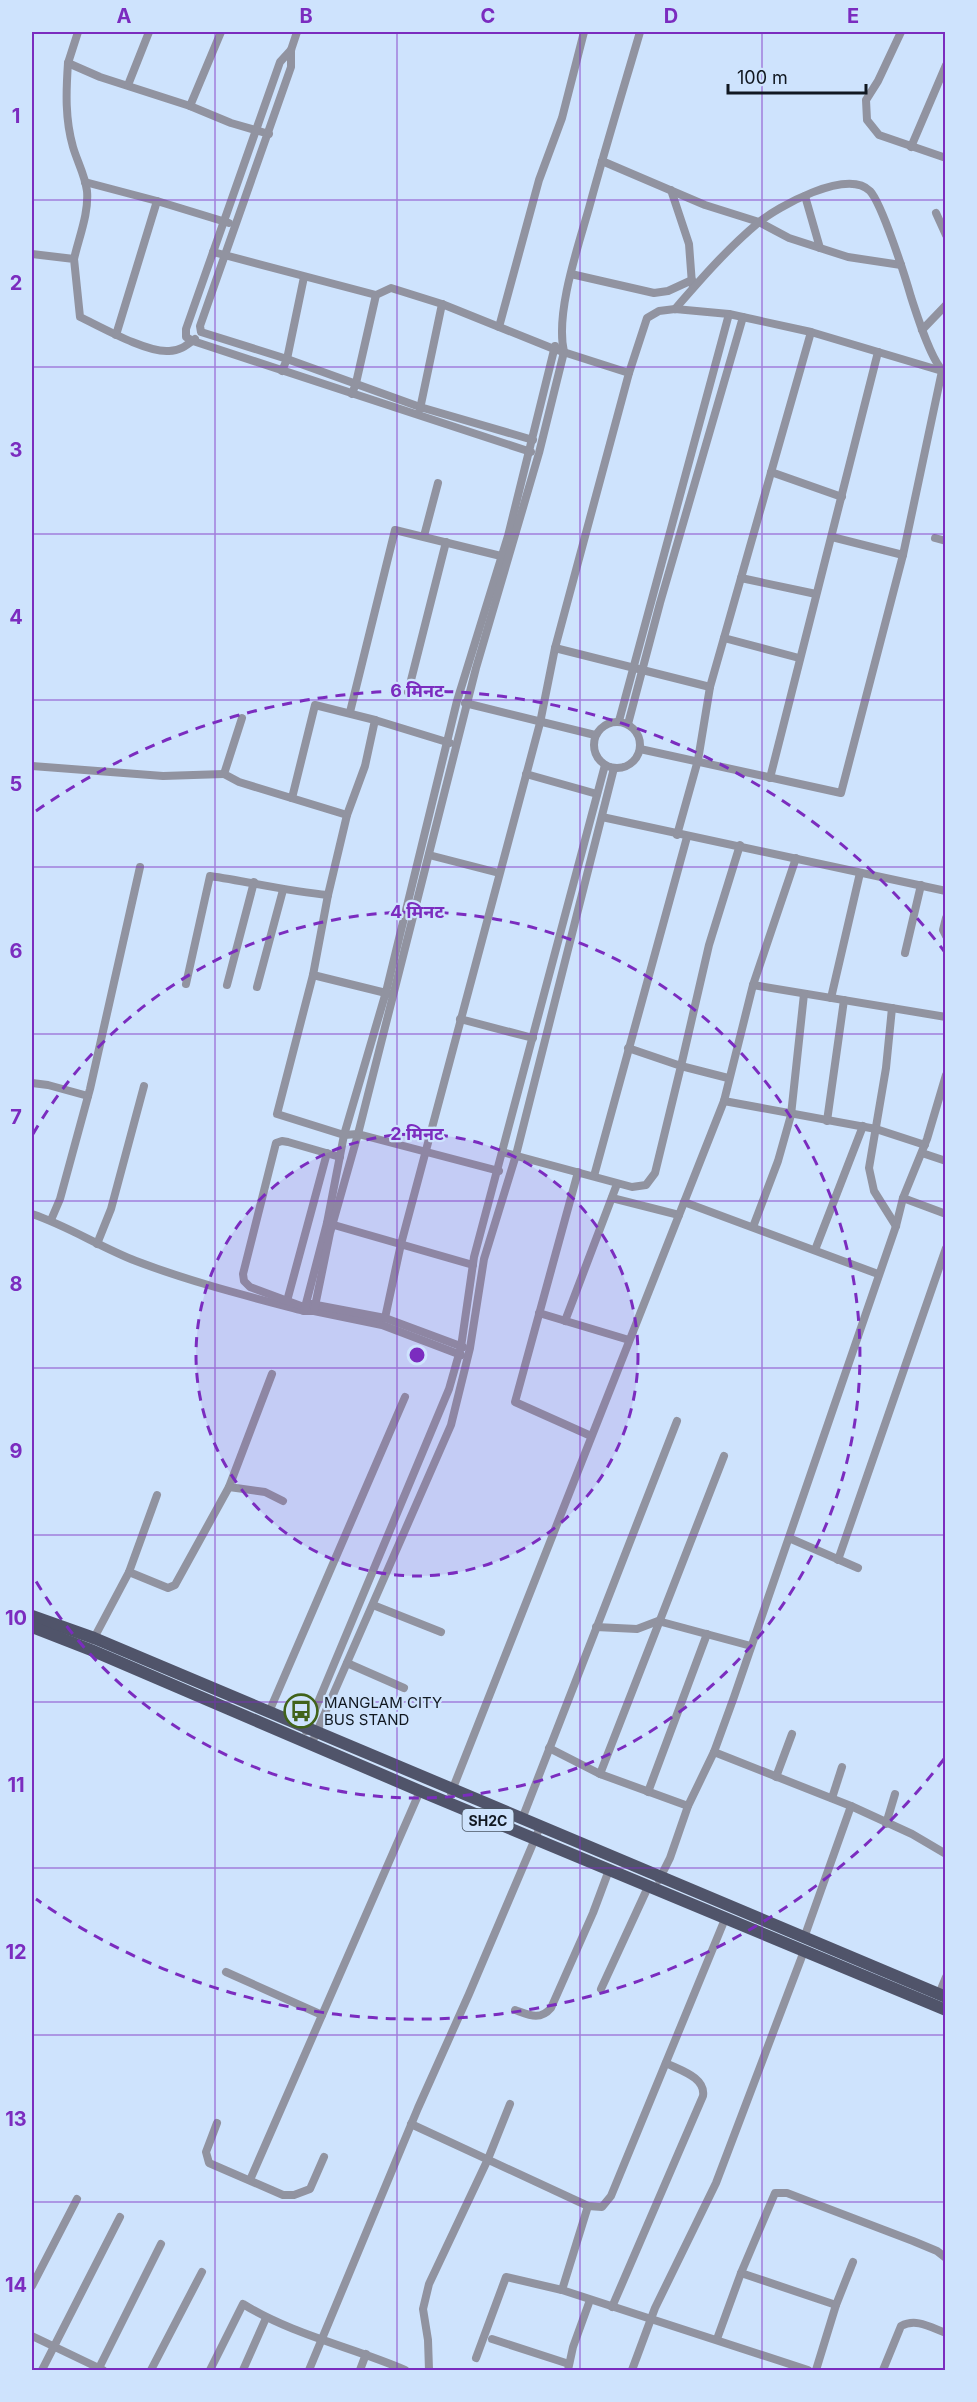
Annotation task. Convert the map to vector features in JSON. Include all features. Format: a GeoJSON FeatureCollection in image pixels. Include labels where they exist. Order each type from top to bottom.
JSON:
{"type":"FeatureCollection","features":[{"type":"Feature","properties":{"kind":"main road","name":"SH2C"},"geometry":{"type":"LineString","coordinates":[[32,1616],[306,1743],[447,1803],[804,1951],[942,1996]]}},
{"type":"Feature","properties":{"kind":"main road","name":"SH2C"},"geometry":{"type":"LineString","coordinates":[[32,1627],[92,1644],[312,1730],[804,1938],[945,2010]]}},
{"type":"Feature","properties":{"kind":"street"},"geometry":{"type":"LineString","coordinates":[[78,32],[68,63],[65,100],[73,147],[85,182],[87,210],[74,259],[80,317],[116,335],[167,352],[177,350],[203,334]]}},
{"type":"Feature","properties":{"kind":"street"},"geometry":{"type":"LineString","coordinates":[[128,85],[149,32]]}},
{"type":"Feature","properties":{"kind":"street"},"geometry":{"type":"LineString","coordinates":[[190,106],[221,32]]}},
{"type":"Feature","properties":{"kind":"street"},"geometry":{"type":"LineString","coordinates":[[297,32],[291,50],[291,67],[269,134],[234,225],[200,330],[203,334],[287,359],[420,406],[540,442]]}},
{"type":"Feature","properties":{"kind":"street"},"geometry":{"type":"LineString","coordinates":[[499,327],[537,189],[562,118],[584,32]]}},
{"type":"Feature","properties":{"kind":"street"},"geometry":{"type":"LineString","coordinates":[[309,1307],[330,1224],[358,1134],[447,742],[458,701],[539,453],[564,352],[561,340],[571,274],[640,32]]}},
{"type":"Feature","properties":{"kind":"street"},"geometry":{"type":"LineString","coordinates":[[902,32],[866,100],[867,120],[879,135],[945,158]]}},
{"type":"Feature","properties":{"kind":"street"},"geometry":{"type":"LineString","coordinates":[[291,50],[280,62],[185,332],[186,336],[193,341],[282,371],[528,452],[539,453]]}},
{"type":"Feature","properties":{"kind":"street"},"geometry":{"type":"LineString","coordinates":[[68,63],[100,77],[269,134]]}},
{"type":"Feature","properties":{"kind":"street"},"geometry":{"type":"LineString","coordinates":[[911,147],[945,65]]}},
{"type":"Feature","properties":{"kind":"street"},"geometry":{"type":"LineString","coordinates":[[602,161],[705,205],[759,222],[789,238],[848,257],[901,265]]}},
{"type":"Feature","properties":{"kind":"street"},"geometry":{"type":"LineString","coordinates":[[85,182],[234,225]]}},
{"type":"Feature","properties":{"kind":"street"},"geometry":{"type":"LineString","coordinates":[[640,749],[841,793],[903,555],[944,371],[922,330],[901,265],[878,206],[865,186],[854,183],[830,185],[759,222],[711,267],[675,309]]}},
{"type":"Feature","properties":{"kind":"street"},"geometry":{"type":"LineString","coordinates":[[671,190],[689,243],[692,290]]}},
{"type":"Feature","properties":{"kind":"street"},"geometry":{"type":"LineString","coordinates":[[805,196],[820,248]]}},
{"type":"Feature","properties":{"kind":"street"},"geometry":{"type":"LineString","coordinates":[[116,335],[157,201]]}},
{"type":"Feature","properties":{"kind":"street"},"geometry":{"type":"LineString","coordinates":[[936,213],[945,235]]}},
{"type":"Feature","properties":{"kind":"street"},"geometry":{"type":"LineString","coordinates":[[213,252],[376,295],[391,288],[442,304],[554,349],[629,373]]}},
{"type":"Feature","properties":{"kind":"street"},"geometry":{"type":"LineString","coordinates":[[32,254],[74,259]]}},
{"type":"Feature","properties":{"kind":"street"},"geometry":{"type":"LineString","coordinates":[[571,274],[654,292],[668,291],[692,280]]}},
{"type":"Feature","properties":{"kind":"street"},"geometry":{"type":"LineString","coordinates":[[282,371],[287,359],[304,277]]}},
{"type":"Feature","properties":{"kind":"street"},"geometry":{"type":"LineString","coordinates":[[352,394],[376,295]]}},
{"type":"Feature","properties":{"kind":"street"},"geometry":{"type":"LineString","coordinates":[[419,416],[442,304]]}},
{"type":"Feature","properties":{"kind":"street"},"geometry":{"type":"LineString","coordinates":[[922,330],[945,305]]}},
{"type":"Feature","properties":{"kind":"street"},"geometry":{"type":"LineString","coordinates":[[385,1318],[401,1244],[540,723],[555,648],[640,333],[648,318],[659,311],[675,309],[729,314],[811,332],[944,371]]}},
{"type":"Feature","properties":{"kind":"street"},"geometry":{"type":"LineString","coordinates":[[619,721],[729,314]]}},
{"type":"Feature","properties":{"kind":"street"},"geometry":{"type":"LineString","coordinates":[[628,724],[743,317]]}},
{"type":"Feature","properties":{"kind":"street"},"geometry":{"type":"LineString","coordinates":[[677,835],[698,760],[710,687],[811,332]]}},
{"type":"Feature","properties":{"kind":"street"},"geometry":{"type":"LineString","coordinates":[[330,1224],[344,1135],[390,994],[429,855],[505,556],[554,349],[561,340]]}},
{"type":"Feature","properties":{"kind":"street"},"geometry":{"type":"LineString","coordinates":[[770,778],[878,352]]}},
{"type":"Feature","properties":{"kind":"street"},"geometry":{"type":"LineString","coordinates":[[771,472],[842,497]]}},
{"type":"Feature","properties":{"kind":"street"},"geometry":{"type":"LineString","coordinates":[[424,537],[438,483]]}},
{"type":"Feature","properties":{"kind":"street"},"geometry":{"type":"LineString","coordinates":[[350,712],[395,530],[505,556]]}},
{"type":"Feature","properties":{"kind":"street"},"geometry":{"type":"LineString","coordinates":[[832,537],[903,555]]}},
{"type":"Feature","properties":{"kind":"street"},"geometry":{"type":"LineString","coordinates":[[935,538],[945,541]]}},
{"type":"Feature","properties":{"kind":"street"},"geometry":{"type":"LineString","coordinates":[[408,692],[446,542]]}},
{"type":"Feature","properties":{"kind":"street"},"geometry":{"type":"LineString","coordinates":[[741,578],[816,594]]}},
{"type":"Feature","properties":{"kind":"street"},"geometry":{"type":"LineString","coordinates":[[724,638],[799,658]]}},
{"type":"Feature","properties":{"kind":"street"},"geometry":{"type":"LineString","coordinates":[[555,648],[710,687]]}},
{"type":"Feature","properties":{"kind":"street"},"geometry":{"type":"LineString","coordinates":[[458,701],[595,735]]}},
{"type":"Feature","properties":{"kind":"street"},"geometry":{"type":"LineString","coordinates":[[292,798],[315,705],[350,712],[456,745]]}},
{"type":"Feature","properties":{"kind":"street"},"geometry":{"type":"LineString","coordinates":[[224,774],[242,718]]}},
{"type":"Feature","properties":{"kind":"street"},"geometry":{"type":"LineString","coordinates":[[375,720],[365,766],[347,815],[328,895],[313,975],[277,1114],[344,1135],[358,1134],[499,1171]]}},
{"type":"Feature","properties":{"kind":"street"},"geometry":{"type":"LineString","coordinates":[[619,721],[628,724],[638,735],[640,749],[631,763],[614,768],[605,765],[594,752],[595,735],[605,724],[619,721]]}},
{"type":"Feature","properties":{"kind":"street"},"geometry":{"type":"LineString","coordinates":[[32,765],[163,776],[224,774],[239,782],[347,815]]}},
{"type":"Feature","properties":{"kind":"street"},"geometry":{"type":"LineString","coordinates":[[312,1730],[449,1389],[460,1350],[473,1265],[605,765]]}},
{"type":"Feature","properties":{"kind":"street"},"geometry":{"type":"LineString","coordinates":[[306,1743],[347,1663],[451,1425],[469,1352],[484,1259],[516,1155],[614,768]]}},
{"type":"Feature","properties":{"kind":"street"},"geometry":{"type":"LineString","coordinates":[[526,774],[597,794]]}},
{"type":"Feature","properties":{"kind":"street"},"geometry":{"type":"LineString","coordinates":[[602,817],[945,891]]}},
{"type":"Feature","properties":{"kind":"street"},"geometry":{"type":"LineString","coordinates":[[594,1176],[687,837]]}},
{"type":"Feature","properties":{"kind":"street"},"geometry":{"type":"LineString","coordinates":[[502,1152],[617,1184],[640,1186],[651,1180],[655,1173],[709,945],[740,845]]}},
{"type":"Feature","properties":{"kind":"street"},"geometry":{"type":"LineString","coordinates":[[429,855],[499,873]]}},
{"type":"Feature","properties":{"kind":"street"},"geometry":{"type":"LineString","coordinates":[[447,1803],[724,1101],[753,986],[796,858]]}},
{"type":"Feature","properties":{"kind":"street"},"geometry":{"type":"LineString","coordinates":[[51,1220],[63,1190],[88,1096],[140,867]]}},
{"type":"Feature","properties":{"kind":"street"},"geometry":{"type":"LineString","coordinates":[[831,998],[860,873]]}},
{"type":"Feature","properties":{"kind":"street"},"geometry":{"type":"LineString","coordinates":[[186,984],[210,876],[254,882],[284,890],[328,895]]}},
{"type":"Feature","properties":{"kind":"street"},"geometry":{"type":"LineString","coordinates":[[227,985],[254,882]]}},
{"type":"Feature","properties":{"kind":"street"},"geometry":{"type":"LineString","coordinates":[[905,953],[921,885]]}},
{"type":"Feature","properties":{"kind":"street"},"geometry":{"type":"LineString","coordinates":[[257,987],[284,890]]}},
{"type":"Feature","properties":{"kind":"street"},"geometry":{"type":"LineString","coordinates":[[945,918],[943,930],[945,936]]}},
{"type":"Feature","properties":{"kind":"street"},"geometry":{"type":"LineString","coordinates":[[313,975],[390,994]]}},
{"type":"Feature","properties":{"kind":"street"},"geometry":{"type":"LineString","coordinates":[[753,986],[945,1017]]}},
{"type":"Feature","properties":{"kind":"street"},"geometry":{"type":"LineString","coordinates":[[753,1227],[778,1161],[791,1115],[804,994]]}},
{"type":"Feature","properties":{"kind":"street"},"geometry":{"type":"LineString","coordinates":[[827,1121],[844,1000]]}},
{"type":"Feature","properties":{"kind":"street"},"geometry":{"type":"LineString","coordinates":[[892,1008],[886,1068],[869,1168],[874,1191],[896,1226]]}},
{"type":"Feature","properties":{"kind":"street"},"geometry":{"type":"LineString","coordinates":[[460,1019],[532,1038]]}},
{"type":"Feature","properties":{"kind":"street"},"geometry":{"type":"LineString","coordinates":[[628,1047],[681,1066],[728,1078]]}},
{"type":"Feature","properties":{"kind":"street"},"geometry":{"type":"LineString","coordinates":[[601,1989],[651,1888],[670,1858],[688,1806],[714,1752],[896,1226],[903,1198],[922,1153],[945,1075]]}},
{"type":"Feature","properties":{"kind":"street"},"geometry":{"type":"LineString","coordinates":[[32,1083],[88,1096]]}},
{"type":"Feature","properties":{"kind":"street"},"geometry":{"type":"LineString","coordinates":[[97,1244],[111,1209],[144,1086]]}},
{"type":"Feature","properties":{"kind":"street"},"geometry":{"type":"LineString","coordinates":[[724,1101],[791,1115],[863,1126],[925,1144]]}},
{"type":"Feature","properties":{"kind":"street"},"geometry":{"type":"LineString","coordinates":[[815,1250],[863,1126]]}},
{"type":"Feature","properties":{"kind":"street"},"geometry":{"type":"LineString","coordinates":[[340,1157],[288,1142],[276,1143],[243,1274],[244,1281],[250,1287],[287,1301],[382,1325],[469,1352]]}},
{"type":"Feature","properties":{"kind":"street"},"geometry":{"type":"LineString","coordinates":[[287,1301],[327,1153]]}},
{"type":"Feature","properties":{"kind":"street"},"geometry":{"type":"LineString","coordinates":[[922,1153],[945,1161]]}},
{"type":"Feature","properties":{"kind":"street"},"geometry":{"type":"LineString","coordinates":[[578,1172],[515,1402],[591,1436]]}},
{"type":"Feature","properties":{"kind":"street"},"geometry":{"type":"LineString","coordinates":[[565,1321],[617,1184]]}},
{"type":"Feature","properties":{"kind":"street"},"geometry":{"type":"LineString","coordinates":[[612,1198],[679,1215]]}},
{"type":"Feature","properties":{"kind":"street"},"geometry":{"type":"LineString","coordinates":[[903,1198],[945,1214]]}},
{"type":"Feature","properties":{"kind":"street"},"geometry":{"type":"LineString","coordinates":[[684,1202],[878,1274]]}},
{"type":"Feature","properties":{"kind":"street"},"geometry":{"type":"LineString","coordinates":[[32,1214],[51,1220],[136,1261],[203,1284],[309,1307],[385,1318],[460,1350]]}},
{"type":"Feature","properties":{"kind":"street"},"geometry":{"type":"LineString","coordinates":[[330,1224],[473,1265]]}},
{"type":"Feature","properties":{"kind":"street"},"geometry":{"type":"LineString","coordinates":[[838,1560],[945,1248]]}},
{"type":"Feature","properties":{"kind":"street"},"geometry":{"type":"LineString","coordinates":[[539,1313],[629,1340]]}},
{"type":"Feature","properties":{"kind":"street"},"geometry":{"type":"LineString","coordinates":[[129,1572],[168,1588],[175,1585],[229,1486],[272,1374]]}},
{"type":"Feature","properties":{"kind":"street"},"geometry":{"type":"LineString","coordinates":[[268,1712],[405,1397]]}},
{"type":"Feature","properties":{"kind":"street"},"geometry":{"type":"LineString","coordinates":[[522,1819],[677,1421]]}},
{"type":"Feature","properties":{"kind":"street"},"geometry":{"type":"LineString","coordinates":[[600,1773],[657,1621],[724,1456]]}},
{"type":"Feature","properties":{"kind":"street"},"geometry":{"type":"LineString","coordinates":[[229,1486],[265,1492],[283,1501]]}},
{"type":"Feature","properties":{"kind":"street"},"geometry":{"type":"LineString","coordinates":[[92,1644],[129,1572],[158,1495]]}},
{"type":"Feature","properties":{"kind":"street"},"geometry":{"type":"LineString","coordinates":[[789,1538],[858,1568]]}},
{"type":"Feature","properties":{"kind":"street"},"geometry":{"type":"LineString","coordinates":[[373,1605],[441,1632]]}},
{"type":"Feature","properties":{"kind":"street"},"geometry":{"type":"LineString","coordinates":[[596,1628],[637,1629],[657,1621],[752,1646]]}},
{"type":"Feature","properties":{"kind":"street"},"geometry":{"type":"LineString","coordinates":[[648,1792],[708,1634]]}},
{"type":"Feature","properties":{"kind":"street"},"geometry":{"type":"LineString","coordinates":[[347,1663],[404,1688]]}},
{"type":"Feature","properties":{"kind":"street"},"geometry":{"type":"LineString","coordinates":[[776,1777],[792,1734]]}},
{"type":"Feature","properties":{"kind":"street"},"geometry":{"type":"LineString","coordinates":[[549,1748],[600,1773],[688,1806]]}},
{"type":"Feature","properties":{"kind":"street"},"geometry":{"type":"LineString","coordinates":[[714,1752],[851,1806],[912,1834],[945,1854]]}},
{"type":"Feature","properties":{"kind":"street"},"geometry":{"type":"LineString","coordinates":[[832,1798],[842,1767]]}},
{"type":"Feature","properties":{"kind":"street"},"geometry":{"type":"LineString","coordinates":[[250,2180],[420,1791]]}},
{"type":"Feature","properties":{"kind":"street"},"geometry":{"type":"LineString","coordinates":[[886,1824],[896,1794]]}},
{"type":"Feature","properties":{"kind":"street"},"geometry":{"type":"LineString","coordinates":[[804,1938],[851,1806]]}},
{"type":"Feature","properties":{"kind":"street"},"geometry":{"type":"LineString","coordinates":[[309,2370],[411,2124],[469,1995],[540,1827]]}},
{"type":"Feature","properties":{"kind":"street"},"geometry":{"type":"LineString","coordinates":[[515,2010],[535,2017],[544,2015],[550,2008],[593,1913],[609,1870]]}},
{"type":"Feature","properties":{"kind":"street"},"geometry":{"type":"LineString","coordinates":[[411,2124],[588,2206],[602,2207],[611,2196],[725,1919]]}},
{"type":"Feature","properties":{"kind":"street"},"geometry":{"type":"LineString","coordinates":[[632,2370],[651,2318],[716,2183],[804,1951]]}},
{"type":"Feature","properties":{"kind":"street"},"geometry":{"type":"LineString","coordinates":[[226,1972],[322,2015]]}},
{"type":"Feature","properties":{"kind":"street"},"geometry":{"type":"LineString","coordinates":[[942,1996],[945,1977]]}},
{"type":"Feature","properties":{"kind":"street"},"geometry":{"type":"LineString","coordinates":[[612,2307],[703,2096],[704,2089],[701,2082],[666,2063]]}},
{"type":"Feature","properties":{"kind":"street"},"geometry":{"type":"LineString","coordinates":[[429,2370],[428,2340],[423,2309],[429,2284],[488,2159],[510,2104]]}},
{"type":"Feature","properties":{"kind":"street"},"geometry":{"type":"LineString","coordinates":[[217,2124],[206,2152],[209,2163],[283,2195],[303,2193],[310,2189],[324,2157]]}},
{"type":"Feature","properties":{"kind":"street"},"geometry":{"type":"LineString","coordinates":[[717,2339],[771,2197],[779,2192],[912,2241],[938,2252],[945,2258]]}},
{"type":"Feature","properties":{"kind":"street"},"geometry":{"type":"LineString","coordinates":[[32,2286],[77,2199]]}},
{"type":"Feature","properties":{"kind":"street"},"geometry":{"type":"LineString","coordinates":[[562,2290],[588,2206]]}},
{"type":"Feature","properties":{"kind":"street"},"geometry":{"type":"LineString","coordinates":[[42,2370],[120,2217]]}},
{"type":"Feature","properties":{"kind":"street"},"geometry":{"type":"LineString","coordinates":[[32,2336],[100,2370],[161,2244]]}},
{"type":"Feature","properties":{"kind":"street"},"geometry":{"type":"LineString","coordinates":[[816,2370],[836,2305],[853,2262]]}},
{"type":"Feature","properties":{"kind":"street"},"geometry":{"type":"LineString","coordinates":[[151,2370],[202,2272]]}},
{"type":"Feature","properties":{"kind":"street"},"geometry":{"type":"LineString","coordinates":[[741,2273],[836,2305]]}},
{"type":"Feature","properties":{"kind":"street"},"geometry":{"type":"LineString","coordinates":[[476,2358],[506,2277],[562,2290],[808,2370]]}},
{"type":"Feature","properties":{"kind":"street"},"geometry":{"type":"LineString","coordinates":[[492,2339],[569,2367],[573,2347],[590,2300]]}},
{"type":"Feature","properties":{"kind":"street"},"geometry":{"type":"LineString","coordinates":[[210,2370],[243,2304],[266,2318],[405,2370]]}},
{"type":"Feature","properties":{"kind":"street"},"geometry":{"type":"LineString","coordinates":[[243,2370],[266,2318]]}},
{"type":"Feature","properties":{"kind":"street"},"geometry":{"type":"LineString","coordinates":[[883,2370],[901,2326],[909,2322],[919,2323],[945,2333]]}},
{"type":"Feature","properties":{"kind":"street"},"geometry":{"type":"LineString","coordinates":[[360,2370],[366,2354]]}},
{"type":"Feature","properties":{"kind":"place","name":"MANGLAM CITY BUS STAND"},"geometry":{"type":"Point","coordinates":[301,1711]}}]}
